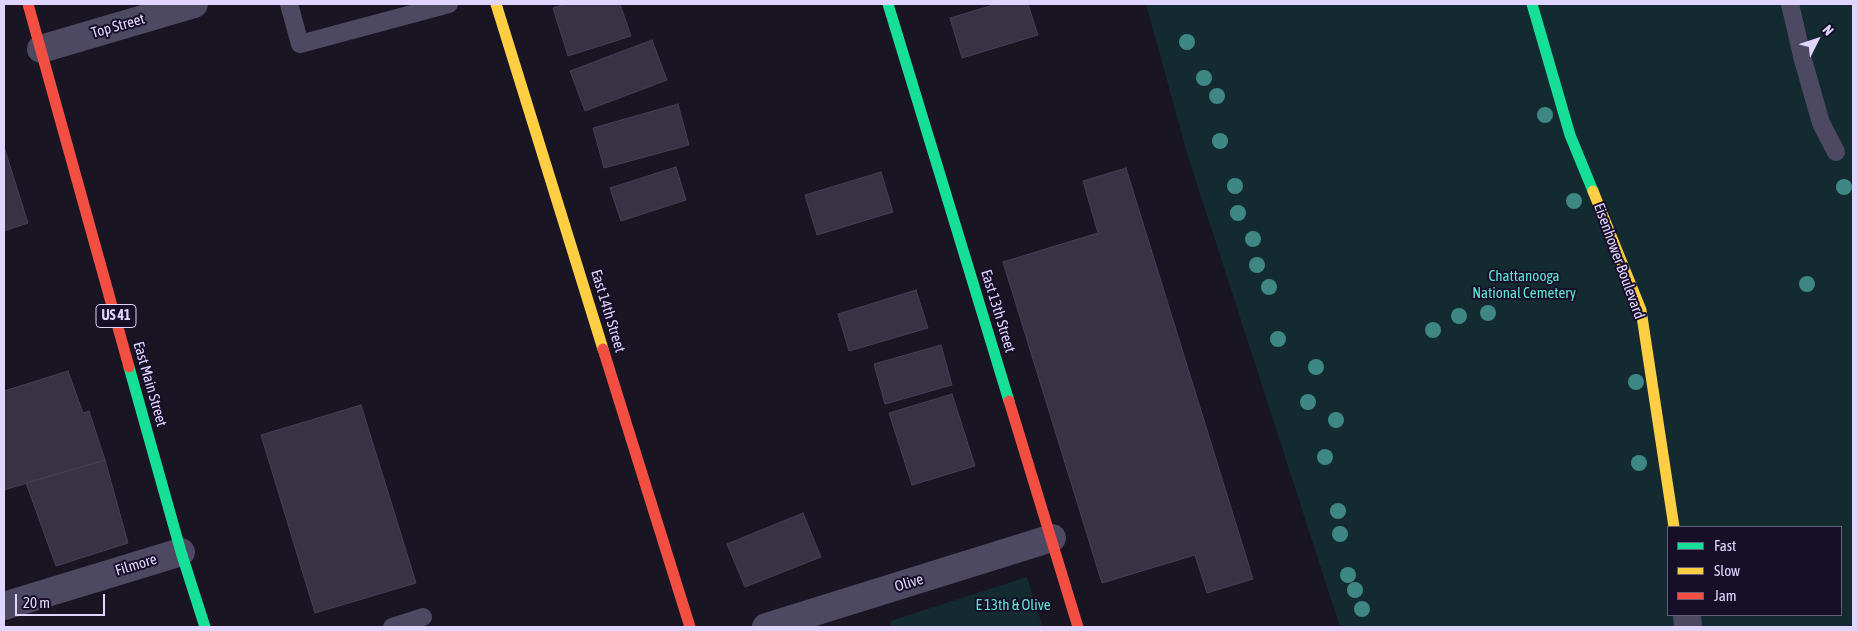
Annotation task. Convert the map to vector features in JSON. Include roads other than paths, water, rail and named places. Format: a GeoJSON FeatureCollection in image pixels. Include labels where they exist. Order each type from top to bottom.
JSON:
{"type":"FeatureCollection","features":[{"type":"Feature","properties":{"kind":"street","name":"East Main Street"},"geometry":{"type":"LineString","coordinates":[[28,4],[182,552],[205,627]]}},
{"type":"Feature","properties":{"kind":"street","name":"Top Street"},"geometry":{"type":"LineString","coordinates":[[41,49],[194,4]]}},
{"type":"Feature","properties":{"kind":"street","name":"East 14th Street"},"geometry":{"type":"LineString","coordinates":[[496,4],[690,627]]}},
{"type":"Feature","properties":{"kind":"street","name":"East 13th Street"},"geometry":{"type":"LineString","coordinates":[[888,4],[1078,627]]}},
{"type":"Feature","properties":{"kind":"street","name":"Eisenhower Boulevard"},"geometry":{"type":"LineString","coordinates":[[1532,4],[1570,134],[1641,310],[1674,526]]}},
{"type":"Feature","properties":{"kind":"street","name":"Olive"},"geometry":{"type":"LineString","coordinates":[[766,627],[1052,538]]}},
{"type":"Feature","properties":{"kind":"street","name":"Filmore"},"geometry":{"type":"LineString","coordinates":[[4,606],[182,552]]}},
{"type":"Feature","properties":{"kind":"lane"},"geometry":{"type":"LineString","coordinates":[[289,4],[300,44],[448,4]]}},
{"type":"Feature","properties":{"kind":"lane"},"geometry":{"type":"LineString","coordinates":[[1790,4],[1803,60],[1821,123],[1836,152]]}},
{"type":"Feature","properties":{"kind":"lane"},"geometry":{"type":"LineString","coordinates":[[392,627],[423,617]]}},
{"type":"Feature","properties":{"kind":"park label","name":"Chattanooga National Cemetery"},"geometry":{"type":"Point","coordinates":[1524,284]}},
{"type":"Feature","properties":{"kind":"park label","name":"E 13th & Olive"},"geometry":{"type":"Point","coordinates":[1013,605]}}]}
